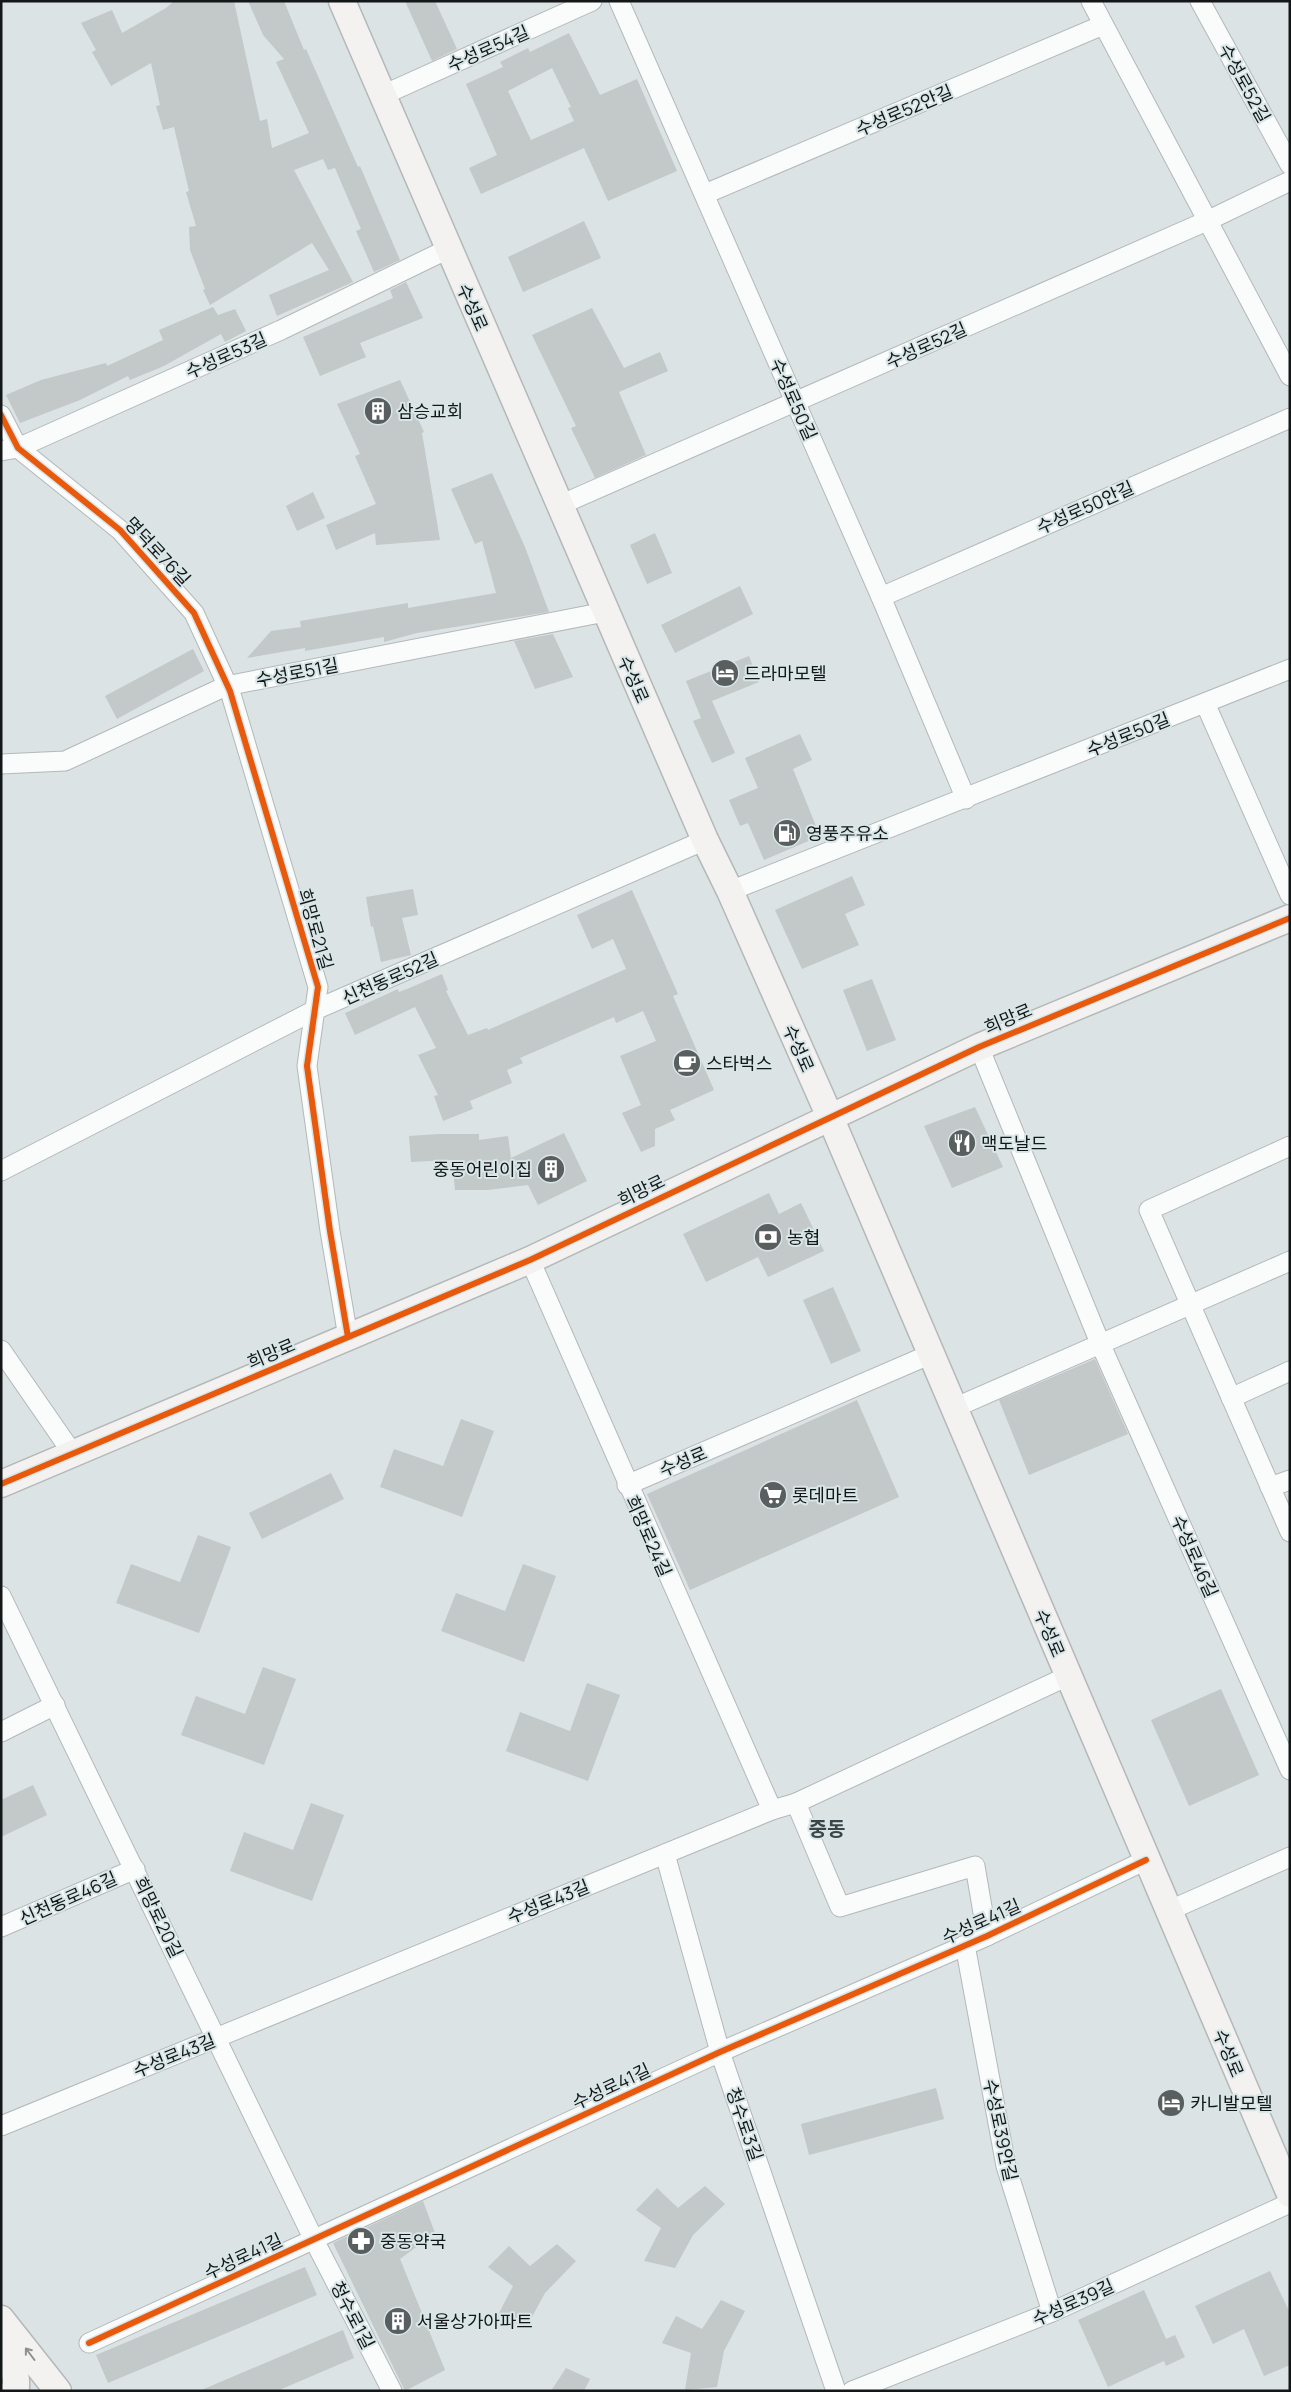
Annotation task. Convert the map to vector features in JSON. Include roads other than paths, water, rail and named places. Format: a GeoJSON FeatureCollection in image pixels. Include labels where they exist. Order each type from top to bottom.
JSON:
{"type":"FeatureCollection","features":[{"type":"Feature","properties":{"kind":"main road","name":"수성로"},"geometry":{"type":"LineString","coordinates":[[342,1],[605,612],[705,840],[730,891],[830,1116],[1290,2194]]}},
{"type":"Feature","properties":{"kind":"main road","name":"희망로"},"geometry":{"type":"LineString","coordinates":[[1,1484],[530,1260],[830,1116],[979,1047],[1290,918]]}},
{"type":"Feature","properties":{"kind":"main road"},"geometry":{"type":"LineString","coordinates":[[4,2329],[10,2362],[17,2378],[16,2387],[13,2391]]}},
{"type":"Feature","properties":{"kind":"main road"},"geometry":{"type":"LineString","coordinates":[[4,2329],[58,2391]]}},
{"type":"Feature","properties":{"kind":"street","name":"수성로54길"},"geometry":{"type":"LineString","coordinates":[[383,95],[592,1]]}},
{"type":"Feature","properties":{"kind":"street","name":"수성로50길"},"geometry":{"type":"LineString","coordinates":[[618,1],[705,194],[881,597],[966,799]]}},
{"type":"Feature","properties":{"kind":"street"},"geometry":{"type":"LineString","coordinates":[[1091,1],[1209,220],[1290,376]]}},
{"type":"Feature","properties":{"kind":"street","name":"수성로52길"},"geometry":{"type":"LineString","coordinates":[[1200,1],[1290,165]]}},
{"type":"Feature","properties":{"kind":"street","name":"수성로52안길"},"geometry":{"type":"LineString","coordinates":[[705,194],[1104,25]]}},
{"type":"Feature","properties":{"kind":"street","name":"수성로52길"},"geometry":{"type":"LineString","coordinates":[[560,505],[1209,220],[1290,181]]}},
{"type":"Feature","properties":{"kind":"street","name":"수성로53길"},"geometry":{"type":"LineString","coordinates":[[10,449],[281,330],[448,249]]}},
{"type":"Feature","properties":{"kind":"street","name":"명덕로76길"},"geometry":{"type":"LineString","coordinates":[[1,414],[10,449],[120,530],[194,613],[226,686]]}},
{"type":"Feature","properties":{"kind":"street","name":"수성로50안길"},"geometry":{"type":"LineString","coordinates":[[881,597],[1290,418]]}},
{"type":"Feature","properties":{"kind":"street","name":"수성로51길"},"geometry":{"type":"LineString","coordinates":[[1,764],[65,760],[226,686],[605,612]]}},
{"type":"Feature","properties":{"kind":"street","name":"수성로50길"},"geometry":{"type":"LineString","coordinates":[[730,891],[1290,669]]}},
{"type":"Feature","properties":{"kind":"street","name":"희망로21길"},"geometry":{"type":"LineString","coordinates":[[226,686],[230,691],[318,988],[307,1066],[330,1231],[348,1337]]}},
{"type":"Feature","properties":{"kind":"street"},"geometry":{"type":"LineString","coordinates":[[1205,703],[1290,895]]}},
{"type":"Feature","properties":{"kind":"street","name":"신천동로52길"},"geometry":{"type":"LineString","coordinates":[[1,1171],[315,1010],[705,840]]}},
{"type":"Feature","properties":{"kind":"street","name":"희망로"},"geometry":{"type":"LineString","coordinates":[[979,1047],[1100,1343]]}},
{"type":"Feature","properties":{"kind":"street"},"geometry":{"type":"LineString","coordinates":[[1290,1146],[1148,1210],[1290,1532]]}},
{"type":"Feature","properties":{"kind":"street","name":"희망로24길"},"geometry":{"type":"LineString","coordinates":[[530,1260],[627,1485],[772,1810]]}},
{"type":"Feature","properties":{"kind":"street"},"geometry":{"type":"LineString","coordinates":[[954,1408],[1290,1261]]}},
{"type":"Feature","properties":{"kind":"street","name":"수성로46길"},"geometry":{"type":"LineString","coordinates":[[1100,1343],[1290,1770]]}},
{"type":"Feature","properties":{"kind":"street"},"geometry":{"type":"LineString","coordinates":[[1,1350],[73,1454]]}},
{"type":"Feature","properties":{"kind":"street","name":"수성로"},"geometry":{"type":"LineString","coordinates":[[627,1485],[931,1354]]}},
{"type":"Feature","properties":{"kind":"street"},"geometry":{"type":"LineString","coordinates":[[1231,1398],[1290,1371]]}},
{"type":"Feature","properties":{"kind":"street"},"geometry":{"type":"LineString","coordinates":[[1270,1487],[1290,1480]]}},
{"type":"Feature","properties":{"kind":"street","name":"희망로20길"},"geometry":{"type":"LineString","coordinates":[[1,1596],[218,2038],[314,2240]]}},
{"type":"Feature","properties":{"kind":"street","name":"수성로43길"},"geometry":{"type":"LineString","coordinates":[[1,2126],[772,1810],[796,1803],[1068,1676]]}},
{"type":"Feature","properties":{"kind":"street"},"geometry":{"type":"LineString","coordinates":[[1,1732],[55,1705]]}},
{"type":"Feature","properties":{"kind":"street"},"geometry":{"type":"LineString","coordinates":[[796,1803],[840,1907],[975,1866],[987,1936]]}},
{"type":"Feature","properties":{"kind":"street","name":"청수로3길"},"geometry":{"type":"LineString","coordinates":[[665,1854],[720,2052],[836,2391]]}},
{"type":"Feature","properties":{"kind":"street"},"geometry":{"type":"LineString","coordinates":[[1168,1911],[1290,1857]]}},
{"type":"Feature","properties":{"kind":"street","name":"수성로41길"},"geometry":{"type":"LineString","coordinates":[[89,2343],[720,2052],[987,1936],[1146,1860]]}},
{"type":"Feature","properties":{"kind":"street","name":"신천동로46길"},"geometry":{"type":"LineString","coordinates":[[1,1927],[135,1869]]}},
{"type":"Feature","properties":{"kind":"street","name":"수성로39안길"},"geometry":{"type":"LineString","coordinates":[[965,1945],[1006,2166],[1052,2312]]}},
{"type":"Feature","properties":{"kind":"street","name":"수성로39길"},"geometry":{"type":"LineString","coordinates":[[852,2391],[1052,2312],[1290,2203]]}},
{"type":"Feature","properties":{"kind":"street","name":"청수로1길"},"geometry":{"type":"LineString","coordinates":[[314,2240],[392,2391]]}},
{"type":"Feature","properties":{"kind":"place","name":"삼승교회"},"geometry":{"type":"Point","coordinates":[378,411]}},
{"type":"Feature","properties":{"kind":"place","name":"드라마모텔"},"geometry":{"type":"Point","coordinates":[725,673]}},
{"type":"Feature","properties":{"kind":"place","name":"영풍주유소"},"geometry":{"type":"Point","coordinates":[787,833]}},
{"type":"Feature","properties":{"kind":"place","name":"스타벅스"},"geometry":{"type":"Point","coordinates":[687,1063]}},
{"type":"Feature","properties":{"kind":"place","name":"맥도날드"},"geometry":{"type":"Point","coordinates":[962,1143]}},
{"type":"Feature","properties":{"kind":"place","name":"중동어린이집"},"geometry":{"type":"Point","coordinates":[551,1169]}},
{"type":"Feature","properties":{"kind":"place","name":"농협"},"geometry":{"type":"Point","coordinates":[768,1237]}},
{"type":"Feature","properties":{"kind":"place","name":"롯데마트"},"geometry":{"type":"Point","coordinates":[773,1495]}},
{"type":"Feature","properties":{"kind":"place","name":"카니발모텔"},"geometry":{"type":"Point","coordinates":[1171,2103]}},
{"type":"Feature","properties":{"kind":"place","name":"중동약국"},"geometry":{"type":"Point","coordinates":[361,2241]}},
{"type":"Feature","properties":{"kind":"place","name":"서울상가아파트"},"geometry":{"type":"Point","coordinates":[398,2321]}},
{"type":"Feature","properties":{"kind":"district","name":"중동"},"geometry":{"type":"Point","coordinates":[827,1828]}}]}
